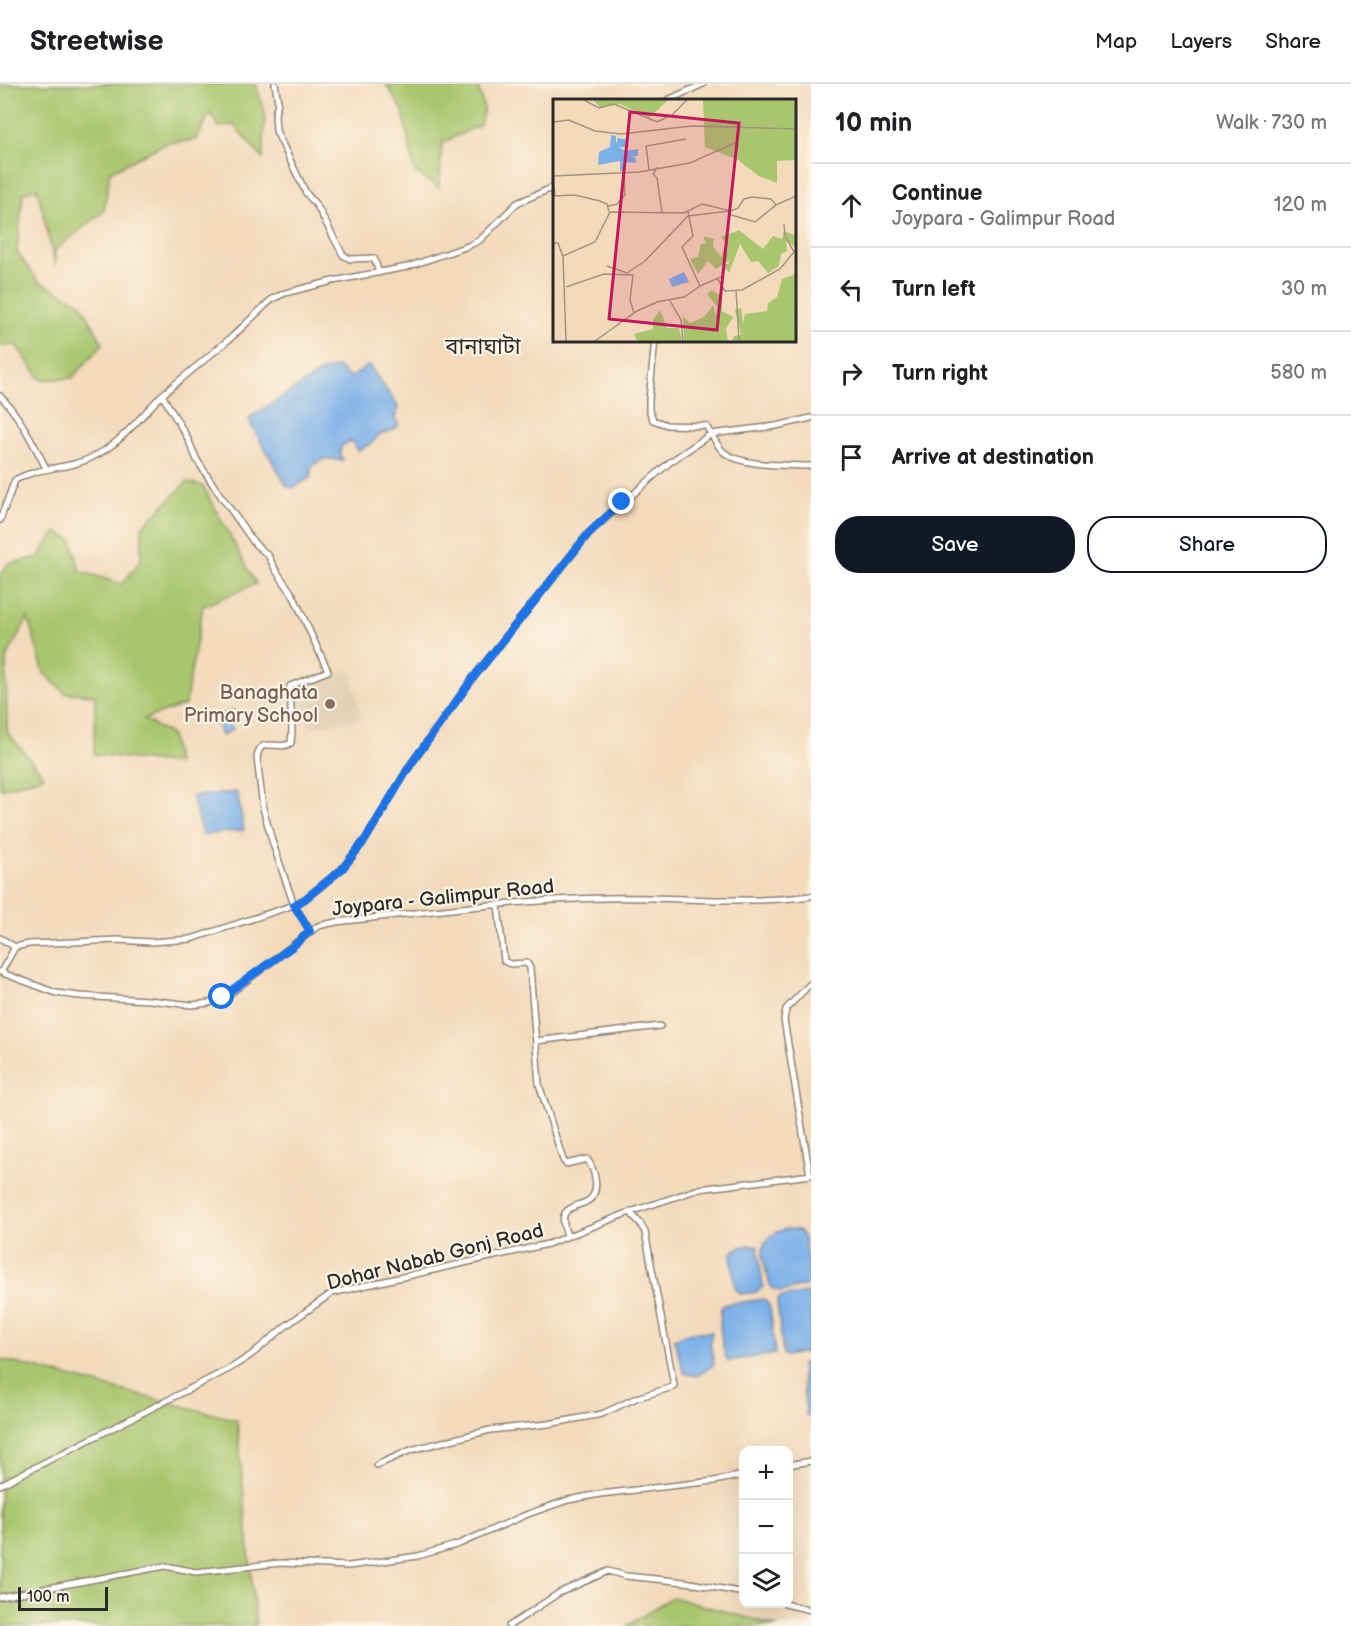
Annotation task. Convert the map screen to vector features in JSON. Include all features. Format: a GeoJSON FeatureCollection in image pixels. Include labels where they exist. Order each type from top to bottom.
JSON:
{"type":"FeatureCollection","features":[{"type":"Feature","properties":{"kind":"street"},"geometry":{"type":"LineString","coordinates":[[275,84],[278,102],[274,114],[276,131],[306,193],[317,206],[343,255],[350,259],[374,258],[379,273]]}},
{"type":"Feature","properties":{"kind":"street"},"geometry":{"type":"LineString","coordinates":[[670,99],[703,84]]}},
{"type":"Feature","properties":{"kind":"street"},"geometry":{"type":"LineString","coordinates":[[0,520],[15,480],[35,471],[75,464],[103,453],[123,437],[162,395],[233,336],[272,299],[285,293],[333,281],[379,273],[439,258],[480,240],[517,203],[553,188]]}},
{"type":"Feature","properties":{"kind":"street"},"geometry":{"type":"LineString","coordinates":[[655,342],[649,400],[652,420],[667,425],[706,426],[723,452],[736,458],[750,462],[811,466]]}},
{"type":"Feature","properties":{"kind":"street"},"geometry":{"type":"LineString","coordinates":[[162,395],[187,437],[197,460],[255,544],[268,555],[293,595],[328,671],[290,686],[291,742],[288,746],[268,744],[258,751],[257,758],[262,808],[294,905],[310,931]]}},
{"type":"Feature","properties":{"kind":"street"},"geometry":{"type":"LineString","coordinates":[[0,396],[8,404],[46,468]]}},
{"type":"Feature","properties":{"kind":"street"},"geometry":{"type":"LineString","coordinates":[[0,938],[15,947],[29,944],[86,941],[191,939],[294,905],[305,899],[342,869],[365,840],[411,764],[466,688],[589,533],[670,462],[711,434],[776,426],[811,418]]}},
{"type":"Feature","properties":{"kind":"street","name":"Joypara - Galimpur Road"},"geometry":{"type":"LineString","coordinates":[[0,972],[56,993],[192,1005],[209,1003],[228,995],[310,931],[318,926],[336,922],[558,899],[616,897],[780,900],[811,896]]}},
{"type":"Feature","properties":{"kind":"street"},"geometry":{"type":"LineString","coordinates":[[498,904],[504,961],[527,963],[530,968],[539,1084],[563,1160],[566,1164],[587,1159],[596,1184],[595,1193],[589,1201],[572,1207],[565,1213],[563,1220],[567,1236]]}},
{"type":"Feature","properties":{"kind":"street"},"geometry":{"type":"LineString","coordinates":[[0,972],[15,947]]}},
{"type":"Feature","properties":{"kind":"street"},"geometry":{"type":"LineString","coordinates":[[810,1175],[784,1020],[786,1009],[811,983]]}},
{"type":"Feature","properties":{"kind":"street"},"geometry":{"type":"LineString","coordinates":[[536,1041],[660,1026]]}},
{"type":"Feature","properties":{"kind":"street","name":"Dohar Nabab Gonj Road"},"geometry":{"type":"LineString","coordinates":[[0,1485],[231,1368],[332,1293],[548,1244],[630,1212],[699,1189],[810,1175]]}},
{"type":"Feature","properties":{"kind":"street"},"geometry":{"type":"LineString","coordinates":[[377,1465],[411,1450],[499,1428],[548,1424],[602,1414],[636,1398],[673,1387],[645,1232],[630,1212]]}},
{"type":"Feature","properties":{"kind":"street"},"geometry":{"type":"LineString","coordinates":[[793,1464],[811,1461]]}},
{"type":"Feature","properties":{"kind":"street"},"geometry":{"type":"LineString","coordinates":[[0,1597],[165,1566],[196,1572],[281,1563],[349,1566],[418,1556],[459,1544],[528,1514],[568,1500],[739,1476]]}},
{"type":"Feature","properties":{"kind":"street"},"geometry":{"type":"LineString","coordinates":[[510,1626],[559,1593],[609,1572],[739,1591]]}},
{"type":"Feature","properties":{"kind":"street"},"geometry":{"type":"LineString","coordinates":[[793,1606],[811,1610]]}},
{"type":"Feature","properties":{"kind":"shaded area","name":"Banaghata Primary School"},"geometry":{"type":"Polygon","coordinates":[[[351,669],[361,720],[310,727],[295,688],[351,669]]]}},
{"type":"Feature","properties":{"kind":"green space"},"geometry":{"type":"Polygon","coordinates":[[[0,84],[256,84],[265,114],[263,159],[234,125],[219,127],[210,113],[196,140],[166,143],[110,172],[104,211],[55,250],[55,265],[37,188],[23,193],[17,252],[38,281],[81,303],[103,344],[72,378],[41,380],[16,345],[0,346],[0,84]]]}},
{"type":"Feature","properties":{"kind":"green space"},"geometry":{"type":"Polygon","coordinates":[[[386,84],[477,84],[484,108],[480,125],[442,143],[439,188],[414,171],[403,111],[386,84]]]}},
{"type":"Feature","properties":{"kind":"green space"},"geometry":{"type":"Polygon","coordinates":[[[187,482],[203,486],[256,584],[203,606],[185,705],[144,719],[171,735],[177,764],[94,754],[95,695],[65,693],[44,673],[28,618],[6,658],[7,732],[44,776],[0,789],[0,575],[8,564],[38,557],[56,532],[72,540],[80,571],[122,584],[141,560],[142,527],[187,482]]]}},
{"type":"Feature","properties":{"kind":"green space"},"geometry":{"type":"Polygon","coordinates":[[[0,1359],[237,1420],[256,1626],[0,1626],[0,1359]]]}},
{"type":"Feature","properties":{"kind":"green space"},"geometry":{"type":"Polygon","coordinates":[[[672,1597],[778,1626],[627,1626],[672,1597]]]}},
{"type":"Feature","properties":{"kind":"water"},"geometry":{"type":"Polygon","coordinates":[[[369,365],[397,405],[395,419],[399,425],[391,431],[380,434],[372,443],[358,451],[353,441],[341,446],[340,455],[343,460],[328,459],[317,462],[311,468],[311,477],[294,488],[287,486],[249,418],[321,372],[337,367],[349,377],[369,365]]]}},
{"type":"Feature","properties":{"kind":"water"},"geometry":{"type":"Polygon","coordinates":[[[234,710],[234,715],[229,722],[233,729],[221,736],[216,721],[219,715],[234,710]]]}},
{"type":"Feature","properties":{"kind":"water"},"geometry":{"type":"Polygon","coordinates":[[[237,792],[244,830],[202,835],[192,796],[237,792]]]}},
{"type":"Feature","properties":{"kind":"water"},"geometry":{"type":"Polygon","coordinates":[[[786,1229],[799,1230],[804,1238],[811,1284],[781,1292],[771,1288],[763,1261],[763,1252],[768,1239],[775,1233],[786,1229]]]}},
{"type":"Feature","properties":{"kind":"water"},"geometry":{"type":"Polygon","coordinates":[[[752,1245],[758,1246],[763,1287],[756,1292],[741,1294],[735,1288],[731,1256],[737,1249],[752,1245]]]}},
{"type":"Feature","properties":{"kind":"water"},"geometry":{"type":"Polygon","coordinates":[[[808,1293],[811,1295],[811,1351],[786,1356],[783,1354],[777,1301],[781,1297],[808,1293]]]}},
{"type":"Feature","properties":{"kind":"water"},"geometry":{"type":"Polygon","coordinates":[[[764,1299],[770,1307],[775,1354],[728,1361],[721,1334],[722,1305],[764,1299]]]}},
{"type":"Feature","properties":{"kind":"water"},"geometry":{"type":"Polygon","coordinates":[[[691,1332],[712,1332],[710,1341],[714,1365],[697,1376],[684,1373],[674,1339],[691,1332]]]}},
{"type":"Feature","properties":{"kind":"water"},"geometry":{"type":"Polygon","coordinates":[[[811,1361],[811,1414],[806,1415],[801,1365],[811,1361]]]}},
{"type":"Feature","properties":{"kind":"place","name":"Banaghata Primary School"},"geometry":{"type":"Point","coordinates":[330,704]}},
{"type":"Feature","properties":{"kind":"district","name":"বানাঘাটা"},"geometry":{"type":"Point","coordinates":[483,346]}},
{"type":"Feature","properties":{"kind":"route"},"geometry":{"type":"LineString","coordinates":[[222,997],[228,995],[310,931],[294,905],[342,869],[365,840],[411,764],[473,678],[589,533],[622,502]]}}]}
